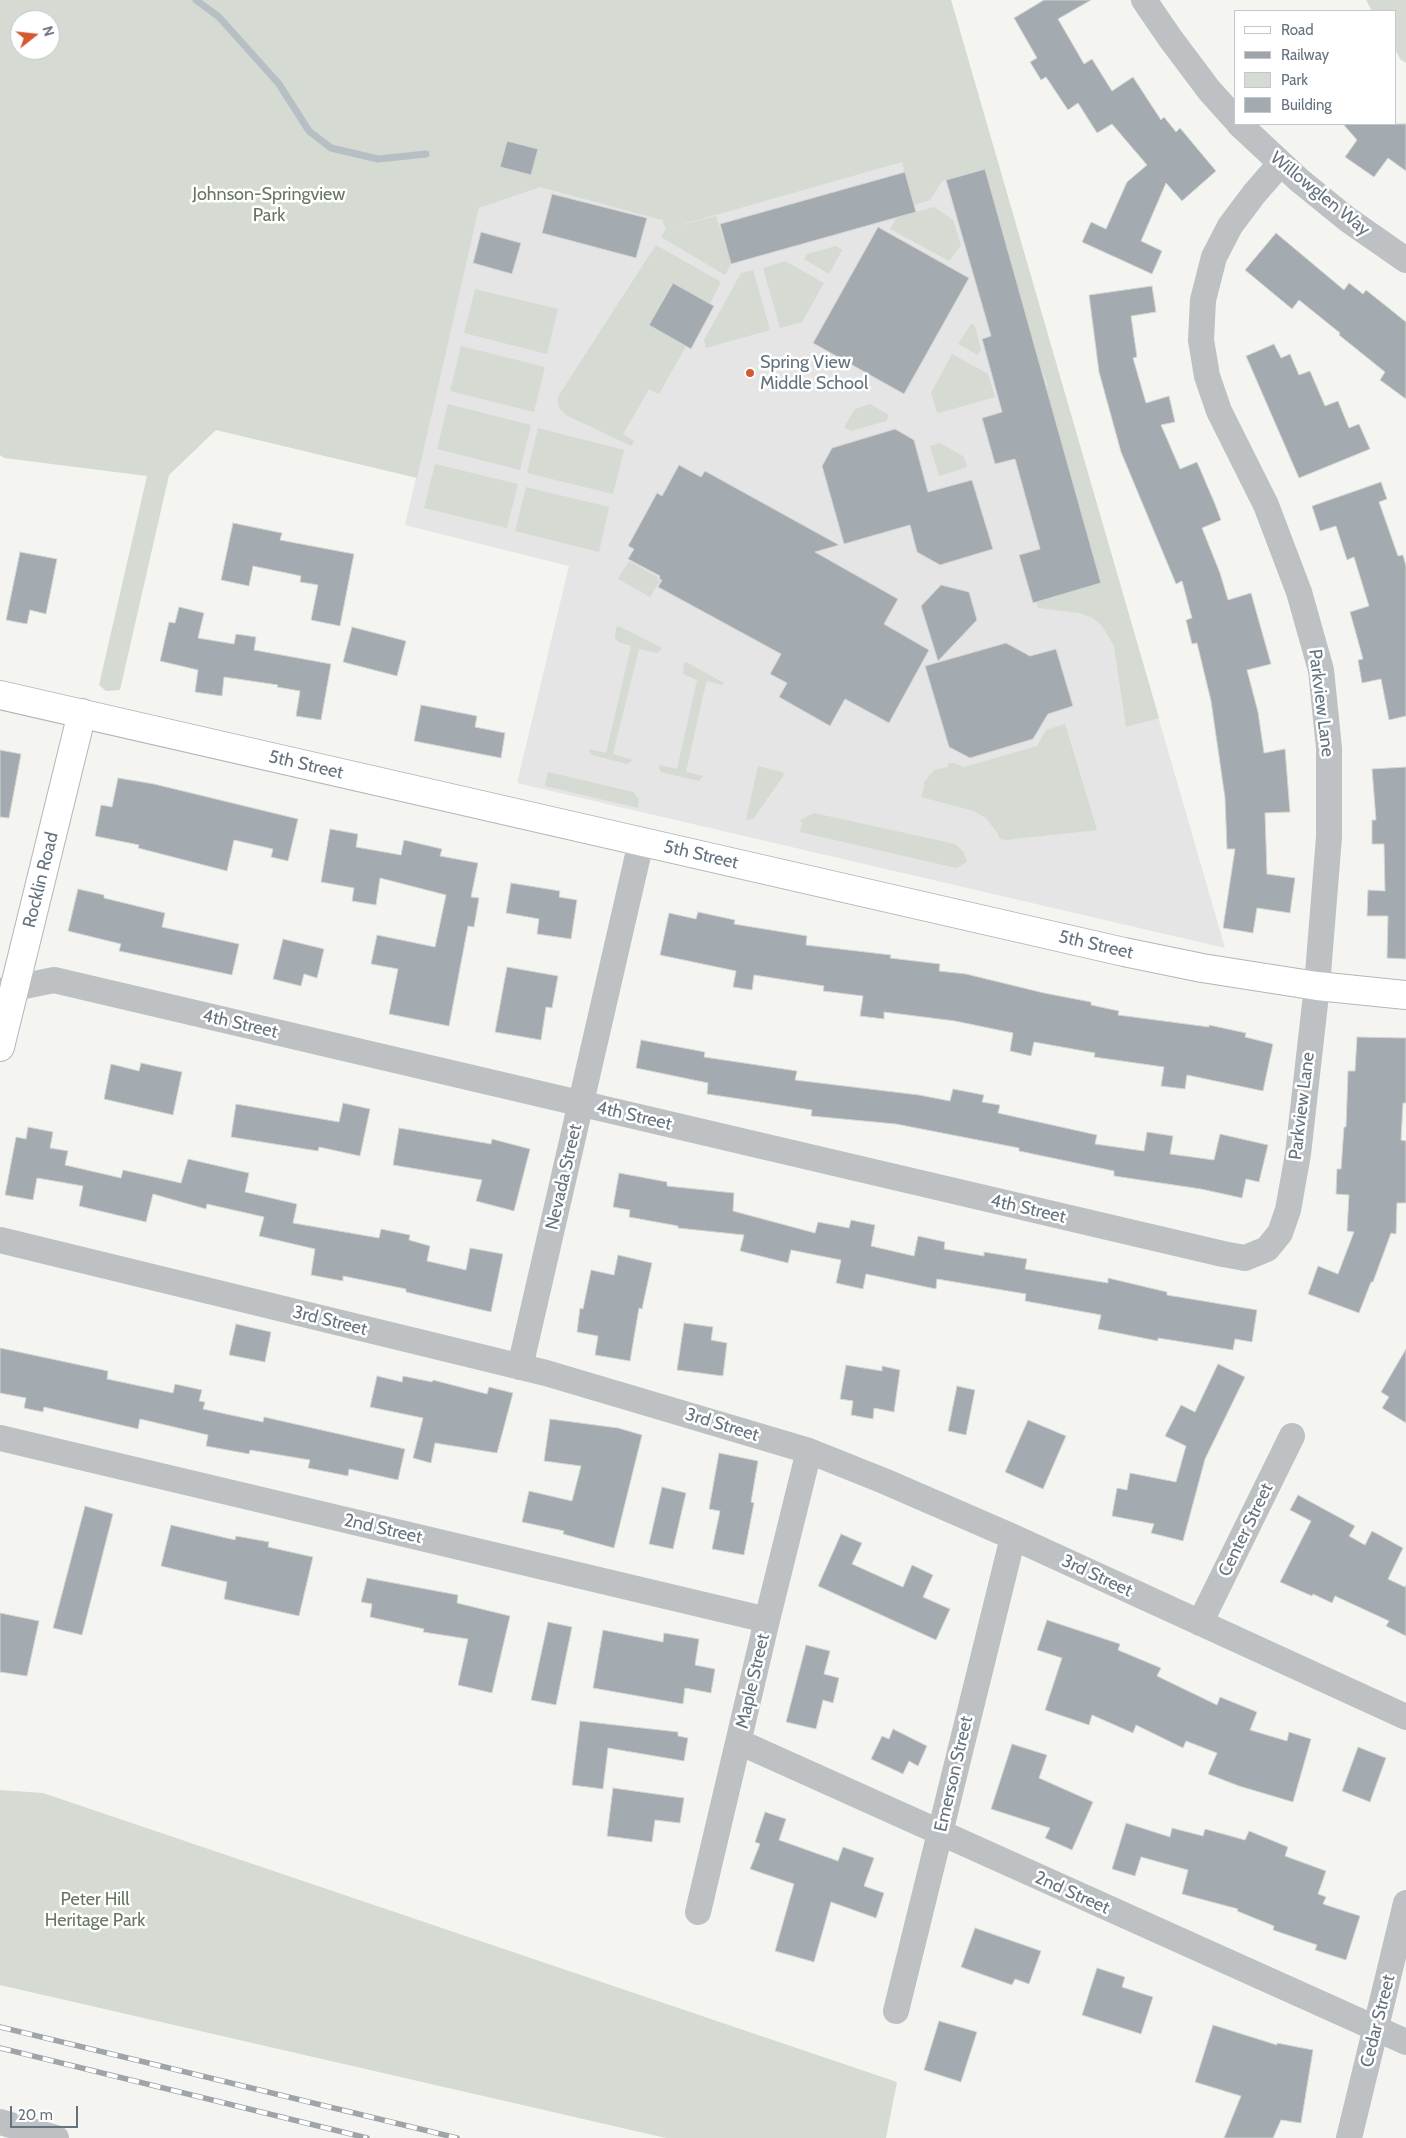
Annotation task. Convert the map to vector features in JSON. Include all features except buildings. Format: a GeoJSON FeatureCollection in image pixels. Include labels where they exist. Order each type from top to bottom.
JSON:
{"type":"FeatureCollection","features":[{"type":"Feature","properties":{"kind":"street"},"geometry":{"type":"LineString","coordinates":[[1144,0],[1209,90],[1234,118]]}},
{"type":"Feature","properties":{"kind":"street","name":"Willowglen Way"},"geometry":{"type":"LineString","coordinates":[[1240,125],[1280,164],[1347,219],[1406,260]]}},
{"type":"Feature","properties":{"kind":"street","name":"Parkview Lane"},"geometry":{"type":"LineString","coordinates":[[1267,1249],[1280,1233],[1288,1210],[1298,1154],[1316,986],[1329,837],[1329,748],[1321,670],[1312,632],[1285,550],[1266,505],[1219,410],[1207,376],[1201,340],[1203,300],[1214,257],[1230,226],[1280,164]]}},
{"type":"Feature","properties":{"kind":"street","name":"5th Street"},"geometry":{"type":"LineString","coordinates":[[0,695],[1124,952],[1202,968],[1316,986],[1406,995]]}},
{"type":"Feature","properties":{"kind":"street","name":"Rocklin Road"},"geometry":{"type":"LineString","coordinates":[[0,1047],[7,990],[82,713]]}},
{"type":"Feature","properties":{"kind":"street","name":"Nevada Street"},"geometry":{"type":"LineString","coordinates":[[520,1367],[641,842]]}},
{"type":"Feature","properties":{"kind":"street","name":"4th Street"},"geometry":{"type":"LineString","coordinates":[[7,990],[54,980],[1223,1254],[1245,1258],[1267,1249]]}},
{"type":"Feature","properties":{"kind":"street","name":"3rd Street"},"geometry":{"type":"LineString","coordinates":[[0,1240],[520,1367],[809,1451],[1013,1537],[1406,1717]]}},
{"type":"Feature","properties":{"kind":"street","name":"Center Street"},"geometry":{"type":"LineString","coordinates":[[1200,1623],[1292,1436]]}},
{"type":"Feature","properties":{"kind":"street","name":"2nd Street"},"geometry":{"type":"LineString","coordinates":[[0,1438],[767,1620]]}},
{"type":"Feature","properties":{"kind":"street","name":"Maple Street"},"geometry":{"type":"LineString","coordinates":[[698,1912],[809,1451]]}},
{"type":"Feature","properties":{"kind":"street","name":"Emerson Street"},"geometry":{"type":"LineString","coordinates":[[896,2011],[1013,1537]]}},
{"type":"Feature","properties":{"kind":"street","name":"2nd Street"},"geometry":{"type":"LineString","coordinates":[[738,1742],[1406,2042]]}},
{"type":"Feature","properties":{"kind":"street","name":"Cedar Street"},"geometry":{"type":"LineString","coordinates":[[1349,2138],[1406,1903]]}},
{"type":"Feature","properties":{"kind":"street"},"geometry":{"type":"LineString","coordinates":[[0,2122],[56,2138]]}},
{"type":"Feature","properties":{"kind":"shaded area","name":"Spring View Middle School"},"geometry":{"type":"Polygon","coordinates":[[[951,0],[1225,948],[517,783],[569,566],[405,525],[479,208],[951,0]]]}},
{"type":"Feature","properties":{"kind":"green space","name":"Johnson-Springview Park"},"geometry":{"type":"Polygon","coordinates":[[[0,0],[951,0],[1159,718],[1126,727],[1114,646],[1102,626],[1093,618],[1080,613],[1038,608],[1036,602],[1101,583],[1007,399],[1048,386],[1044,375],[1042,375],[985,169],[942,181],[930,200],[914,205],[902,162],[666,229],[662,220],[540,187],[479,208],[417,478],[216,430],[169,475],[120,690],[106,691],[99,685],[147,476],[4,458],[0,455],[0,0]]]}},
{"type":"Feature","properties":{"kind":"green space"},"geometry":{"type":"Polygon","coordinates":[[[1366,0],[1406,0],[1406,63],[1400,59],[1396,51],[1396,10],[1371,10],[1366,0]]]}},
{"type":"Feature","properties":{"kind":"green space"},"geometry":{"type":"Polygon","coordinates":[[[934,207],[953,220],[961,245],[949,261],[890,229],[897,217],[934,207]]]}},
{"type":"Feature","properties":{"kind":"green space"},"geometry":{"type":"Polygon","coordinates":[[[716,216],[731,264],[725,275],[661,237],[666,229],[716,216]]]}},
{"type":"Feature","properties":{"kind":"green space"},"geometry":{"type":"Polygon","coordinates":[[[656,245],[721,282],[710,304],[672,283],[649,325],[686,346],[659,394],[649,389],[623,434],[634,441],[631,446],[566,415],[559,408],[558,400],[559,395],[656,245]]]}},
{"type":"Feature","properties":{"kind":"green space"},"geometry":{"type":"Polygon","coordinates":[[[836,246],[842,250],[829,274],[804,259],[807,254],[836,246]]]}},
{"type":"Feature","properties":{"kind":"green space"},"geometry":{"type":"Polygon","coordinates":[[[785,261],[824,283],[802,322],[780,328],[763,268],[785,261]]]}},
{"type":"Feature","properties":{"kind":"green space"},"geometry":{"type":"Polygon","coordinates":[[[753,270],[770,330],[706,348],[704,340],[741,273],[753,270]]]}},
{"type":"Feature","properties":{"kind":"green space"},"geometry":{"type":"Polygon","coordinates":[[[475,289],[558,309],[547,354],[464,333],[475,289]]]}},
{"type":"Feature","properties":{"kind":"green space"},"geometry":{"type":"Polygon","coordinates":[[[971,324],[975,326],[981,350],[978,355],[958,344],[971,324]]]}},
{"type":"Feature","properties":{"kind":"green space"},"geometry":{"type":"Polygon","coordinates":[[[461,346],[545,367],[534,412],[450,391],[461,346]]]}},
{"type":"Feature","properties":{"kind":"green space"},"geometry":{"type":"Polygon","coordinates":[[[952,354],[988,374],[995,397],[937,412],[931,393],[952,354]]]}},
{"type":"Feature","properties":{"kind":"green space"},"geometry":{"type":"Polygon","coordinates":[[[448,404],[531,425],[520,470],[437,449],[448,404]]]}},
{"type":"Feature","properties":{"kind":"green space"},"geometry":{"type":"Polygon","coordinates":[[[870,404],[889,415],[886,421],[851,431],[844,427],[855,409],[870,404]]]}},
{"type":"Feature","properties":{"kind":"green space"},"geometry":{"type":"Polygon","coordinates":[[[538,428],[624,450],[613,494],[527,473],[538,428]]]}},
{"type":"Feature","properties":{"kind":"green space"},"geometry":{"type":"Polygon","coordinates":[[[940,443],[964,457],[967,467],[939,476],[930,446],[940,443]]]}},
{"type":"Feature","properties":{"kind":"green space"},"geometry":{"type":"Polygon","coordinates":[[[435,464],[518,484],[507,528],[424,508],[435,464]]]}},
{"type":"Feature","properties":{"kind":"green space"},"geometry":{"type":"Polygon","coordinates":[[[526,487],[609,507],[599,552],[515,531],[526,487]]]}},
{"type":"Feature","properties":{"kind":"green space"},"geometry":{"type":"Polygon","coordinates":[[[629,561],[658,577],[657,579],[660,581],[650,597],[618,579],[629,561]]]}},
{"type":"Feature","properties":{"kind":"green space"},"geometry":{"type":"Polygon","coordinates":[[[619,626],[662,648],[657,653],[639,649],[613,754],[633,760],[627,764],[592,755],[588,749],[606,753],[631,646],[618,642],[615,638],[616,628],[619,626]]]}},
{"type":"Feature","properties":{"kind":"green space"},"geometry":{"type":"Polygon","coordinates":[[[686,662],[724,683],[721,685],[707,681],[703,695],[686,772],[703,776],[699,781],[661,772],[659,768],[659,765],[677,769],[697,680],[683,674],[684,663],[686,662]]]}},
{"type":"Feature","properties":{"kind":"green space"},"geometry":{"type":"Polygon","coordinates":[[[1065,724],[1097,830],[1005,840],[999,838],[986,818],[974,811],[921,797],[925,784],[923,784],[934,770],[948,767],[948,763],[964,767],[1037,746],[1046,730],[1065,724]]]}},
{"type":"Feature","properties":{"kind":"green space"},"geometry":{"type":"Polygon","coordinates":[[[758,766],[782,772],[784,775],[753,819],[746,820],[758,766]]]}},
{"type":"Feature","properties":{"kind":"green space"},"geometry":{"type":"Polygon","coordinates":[[[548,772],[633,792],[639,799],[638,808],[545,786],[548,772]]]}},
{"type":"Feature","properties":{"kind":"green space"},"geometry":{"type":"Polygon","coordinates":[[[814,813],[955,844],[963,851],[967,862],[956,868],[800,832],[802,823],[800,820],[814,813]]]}},
{"type":"Feature","properties":{"kind":"green space","name":"Peter Hill Heritage Park"},"geometry":{"type":"Polygon","coordinates":[[[0,1790],[43,1793],[897,2082],[886,2138],[666,2138],[0,1985],[0,1790]]]}},
{"type":"Feature","properties":{"kind":"waterway"},"geometry":{"type":"LineString","coordinates":[[196,0],[219,17],[279,84],[309,131],[331,148],[378,159],[426,154]]}},
{"type":"Feature","properties":{"kind":"railway"},"geometry":{"type":"LineString","coordinates":[[0,2027],[457,2138]]}},
{"type":"Feature","properties":{"kind":"railway"},"geometry":{"type":"LineString","coordinates":[[0,2048],[367,2138]]}},
{"type":"Feature","properties":{"kind":"place","name":"Spring View Middle School"},"geometry":{"type":"Point","coordinates":[750,373]}}]}
